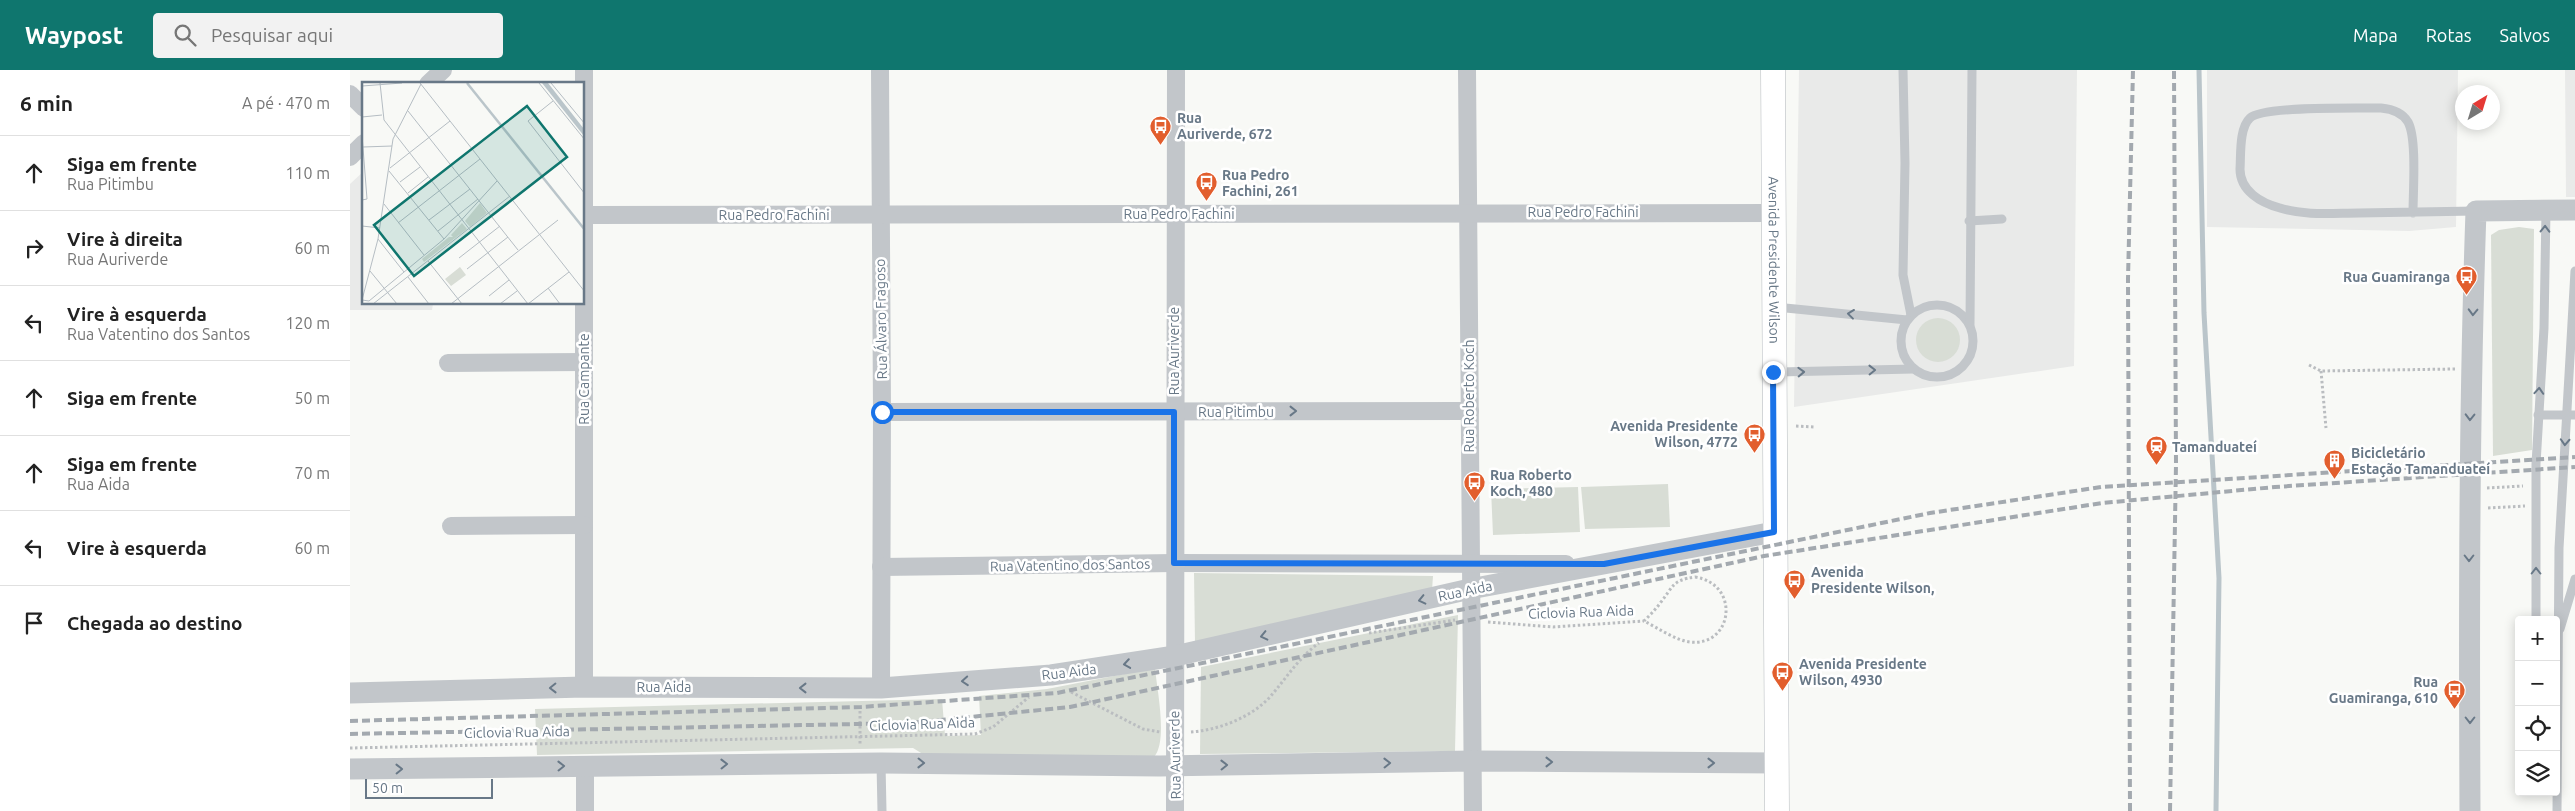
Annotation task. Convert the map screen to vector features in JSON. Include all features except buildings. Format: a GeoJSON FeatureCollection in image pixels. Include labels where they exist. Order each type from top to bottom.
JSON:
{"type":"FeatureCollection","features":[{"type":"Feature","properties":{"kind":"main road","name":"Avenida Presidente Wilson"},"geometry":{"type":"LineString","coordinates":[[1772,70],[1777,811]]}},
{"type":"Feature","properties":{"kind":"street"},"geometry":{"type":"LineString","coordinates":[[430,82],[443,70]]}},
{"type":"Feature","properties":{"kind":"street","name":"Rua Álvaro Fragoso"},"geometry":{"type":"LineString","coordinates":[[880,70],[881,688]]}},
{"type":"Feature","properties":{"kind":"street","name":"Rua Auriverde"},"geometry":{"type":"LineString","coordinates":[[1175,811],[1174,412],[1176,70]]}},
{"type":"Feature","properties":{"kind":"street","name":"Rua Roberto Koch"},"geometry":{"type":"LineString","coordinates":[[1467,70],[1472,811]]}},
{"type":"Feature","properties":{"kind":"street"},"geometry":{"type":"LineString","coordinates":[[350,94],[362,106]]}},
{"type":"Feature","properties":{"kind":"street"},"geometry":{"type":"LineString","coordinates":[[350,157],[362,146]]}},
{"type":"Feature","properties":{"kind":"street"},"geometry":{"type":"LineString","coordinates":[[2470,811],[2470,368],[2476,211],[2575,210]]}},
{"type":"Feature","properties":{"kind":"street","name":"Rua Pedro Fachini"},"geometry":{"type":"LineString","coordinates":[[585,215],[1467,212],[1773,213]]}},
{"type":"Feature","properties":{"kind":"street","name":"Rua Campante"},"geometry":{"type":"LineString","coordinates":[[584,305],[584,687]]}},
{"type":"Feature","properties":{"kind":"street"},"geometry":{"type":"LineString","coordinates":[[448,363],[584,362]]}},
{"type":"Feature","properties":{"kind":"street","name":"Rua Pitimbu"},"geometry":{"type":"LineString","coordinates":[[882,412],[1470,411]]}},
{"type":"Feature","properties":{"kind":"street"},"geometry":{"type":"LineString","coordinates":[[452,526],[584,526]]}},
{"type":"Feature","properties":{"kind":"street","name":"Rua Aida"},"geometry":{"type":"LineString","coordinates":[[350,693],[584,687],[881,688],[1051,675],[1175,656],[1470,589],[1774,532]]}},
{"type":"Feature","properties":{"kind":"street","name":"Rua Vatentino dos Santos"},"geometry":{"type":"LineString","coordinates":[[881,567],[1174,563],[1604,564]]}},
{"type":"Feature","properties":{"kind":"street"},"geometry":{"type":"LineString","coordinates":[[350,770],[871,763],[1175,766],[1473,761],[1777,763]]}},
{"type":"Feature","properties":{"kind":"street"},"geometry":{"type":"LineString","coordinates":[[584,811],[585,766]]}},
{"type":"Feature","properties":{"kind":"lane"},"geometry":{"type":"LineString","coordinates":[[1903,70],[1905,163],[1903,275],[1909,318]]}},
{"type":"Feature","properties":{"kind":"lane"},"geometry":{"type":"LineString","coordinates":[[1773,372],[1914,369],[1931,377],[1940,377],[1958,371],[1971,355],[1973,334],[1970,324],[1969,221],[1972,70]]}},
{"type":"Feature","properties":{"kind":"lane"},"geometry":{"type":"LineString","coordinates":[[2413,212],[2412,151],[2409,124],[2402,114],[2381,108],[2274,111],[2256,114],[2246,124],[2240,153],[2240,174],[2246,188],[2266,203],[2292,212],[2313,214],[2476,211]]}},
{"type":"Feature","properties":{"kind":"lane"},"geometry":{"type":"LineString","coordinates":[[2536,616],[2536,486],[2538,415],[2543,348],[2546,210]]}},
{"type":"Feature","properties":{"kind":"lane"},"geometry":{"type":"LineString","coordinates":[[1969,221],[2002,219]]}},
{"type":"Feature","properties":{"kind":"lane"},"geometry":{"type":"LineString","coordinates":[[2558,616],[2559,548],[2571,415],[2575,271]]}},
{"type":"Feature","properties":{"kind":"lane"},"geometry":{"type":"LineString","coordinates":[[1914,369],[1902,351],[1901,340],[1909,318],[1920,308],[1943,305],[1963,315],[1970,324]]}},
{"type":"Feature","properties":{"kind":"lane"},"geometry":{"type":"LineString","coordinates":[[1773,307],[1909,318]]}},
{"type":"Feature","properties":{"kind":"lane"},"geometry":{"type":"LineString","coordinates":[[2538,415],[2571,415]]}},
{"type":"Feature","properties":{"kind":"lane"},"geometry":{"type":"LineString","coordinates":[[2560,629],[2575,579]]}},
{"type":"Feature","properties":{"kind":"lane"},"geometry":{"type":"LineString","coordinates":[[2557,706],[2557,811]]}},
{"type":"Feature","properties":{"kind":"lane"},"geometry":{"type":"LineString","coordinates":[[871,763],[882,811]]}},
{"type":"Feature","properties":{"kind":"path"},"geometry":{"type":"LineString","coordinates":[[2309,365],[2321,371],[2470,368]]}},
{"type":"Feature","properties":{"kind":"path"},"geometry":{"type":"LineString","coordinates":[[2321,371],[2326,428]]}},
{"type":"Feature","properties":{"kind":"path"},"geometry":{"type":"LineString","coordinates":[[1796,426],[1814,427]]}},
{"type":"Feature","properties":{"kind":"path"},"geometry":{"type":"LineString","coordinates":[[2469,490],[2536,486]]}},
{"type":"Feature","properties":{"kind":"path","name":"Ciclovia Rua Aida"},"geometry":{"type":"LineString","coordinates":[[1367,633],[1470,618],[1498,624],[1553,627],[1644,621],[1679,638],[1700,642],[1715,635],[1721,628],[1725,619],[1726,601],[1722,593],[1710,582],[1694,577],[1685,578],[1670,588],[1662,601],[1644,621]]}},
{"type":"Feature","properties":{"kind":"path"},"geometry":{"type":"LineString","coordinates":[[1062,690],[1076,693],[1142,730],[1174,733],[1217,727],[1249,713],[1268,699],[1306,652],[1325,641]]}},
{"type":"Feature","properties":{"kind":"path"},"geometry":{"type":"LineString","coordinates":[[860,688],[860,737],[871,763]]}},
{"type":"Feature","properties":{"kind":"path","name":"Ciclovia Rua Aida"},"geometry":{"type":"LineString","coordinates":[[350,748],[860,737],[984,732],[1034,694]]}},
{"type":"Feature","properties":{"kind":"shaded area"},"geometry":{"type":"Polygon","coordinates":[[[1799,70],[2077,70],[2074,366],[1794,407],[1799,70]]]}},
{"type":"Feature","properties":{"kind":"shaded area"},"geometry":{"type":"Polygon","coordinates":[[[2207,70],[2458,70],[2458,85],[2455,85],[2455,130],[2457,130],[2456,227],[2409,231],[2207,227],[2207,70]]]}},
{"type":"Feature","properties":{"kind":"shaded area"},"geometry":{"type":"Polygon","coordinates":[[[2565,70],[2575,70],[2575,197],[2566,197],[2565,70]]]}},
{"type":"Feature","properties":{"kind":"shaded area"},"geometry":{"type":"Polygon","coordinates":[[[362,173],[362,305],[433,305],[432,310],[350,310],[350,184],[362,173]]]}},
{"type":"Feature","properties":{"kind":"shaded area"},"geometry":{"type":"Polygon","coordinates":[[[2519,227],[2534,229],[2532,450],[2493,456],[2491,235],[2499,230],[2519,227]]]}},
{"type":"Feature","properties":{"kind":"shaded area"},"geometry":{"type":"Polygon","coordinates":[[[1938,318],[1950,322],[1956,328],[1960,340],[1956,352],[1950,358],[1938,362],[1926,358],[1920,352],[1916,340],[1920,328],[1926,322],[1938,318]]]}},
{"type":"Feature","properties":{"kind":"shaded area"},"geometry":{"type":"Polygon","coordinates":[[[1668,484],[1670,527],[1585,529],[1581,487],[1668,484]]]}},
{"type":"Feature","properties":{"kind":"shaded area"},"geometry":{"type":"Polygon","coordinates":[[[1578,487],[1580,532],[1493,535],[1491,489],[1578,487]]]}},
{"type":"Feature","properties":{"kind":"shaded area"},"geometry":{"type":"Polygon","coordinates":[[[1194,573],[1433,576],[1432,590],[1195,643],[1194,573]]]}},
{"type":"Feature","properties":{"kind":"shaded area"},"geometry":{"type":"Polygon","coordinates":[[[1458,615],[1455,751],[1200,754],[1201,667],[1458,615]]]}},
{"type":"Feature","properties":{"kind":"shaded area"},"geometry":{"type":"Polygon","coordinates":[[[1155,668],[1161,728],[1158,749],[1154,757],[926,756],[913,748],[537,755],[535,709],[942,699],[945,736],[981,735],[979,696],[1047,689],[1155,668]]]}},
{"type":"Feature","properties":{"kind":"waterway"},"geometry":{"type":"LineString","coordinates":[[2199,70],[2204,313],[2219,578],[2216,811]]}},
{"type":"Feature","properties":{"kind":"railway"},"geometry":{"type":"LineString","coordinates":[[2130,811],[2128,279],[2133,70]]}},
{"type":"Feature","properties":{"kind":"railway"},"geometry":{"type":"LineString","coordinates":[[2170,811],[2176,464],[2174,70]]}},
{"type":"Feature","properties":{"kind":"railway"},"geometry":{"type":"LineString","coordinates":[[350,721],[861,707],[1057,693],[1930,513],[2101,487],[2575,457]]}},
{"type":"Feature","properties":{"kind":"railway"},"geometry":{"type":"LineString","coordinates":[[350,734],[910,723],[1070,707],[1764,556],[2102,503],[2275,487],[2575,467]]}},
{"type":"Feature","properties":{"kind":"place","name":"Rua Auriverde, 672"},"geometry":{"type":"Point","coordinates":[1161,145]}},
{"type":"Feature","properties":{"kind":"place","name":"Rua Pedro Fachini, 261"},"geometry":{"type":"Point","coordinates":[1206,202]}},
{"type":"Feature","properties":{"kind":"place","name":"Rua Guamiranga"},"geometry":{"type":"Point","coordinates":[2466,296]}},
{"type":"Feature","properties":{"kind":"place","name":"Avenida Presidente Wilson, 4772"},"geometry":{"type":"Point","coordinates":[1754,453]}},
{"type":"Feature","properties":{"kind":"place","name":"Tamanduateí"},"geometry":{"type":"Point","coordinates":[2156,466]}},
{"type":"Feature","properties":{"kind":"place","name":"Bicicletário Estação Tamanduateí"},"geometry":{"type":"Point","coordinates":[2335,480]}},
{"type":"Feature","properties":{"kind":"place","name":"Rua Roberto Koch, 480"},"geometry":{"type":"Point","coordinates":[1474,502]}},
{"type":"Feature","properties":{"kind":"place","name":"Avenida Presidente Wilson,"},"geometry":{"type":"Point","coordinates":[1795,599]}},
{"type":"Feature","properties":{"kind":"place","name":"Avenida Presidente Wilson, 4930"},"geometry":{"type":"Point","coordinates":[1783,691]}},
{"type":"Feature","properties":{"kind":"place","name":"Rua Guamiranga, 610"},"geometry":{"type":"Point","coordinates":[2454,709]}},
{"type":"Feature","properties":{"kind":"route"},"geometry":{"type":"LineString","coordinates":[[882,412],[1174,412],[1174,563],[1604,564],[1774,532],[1773,372]]}}]}
